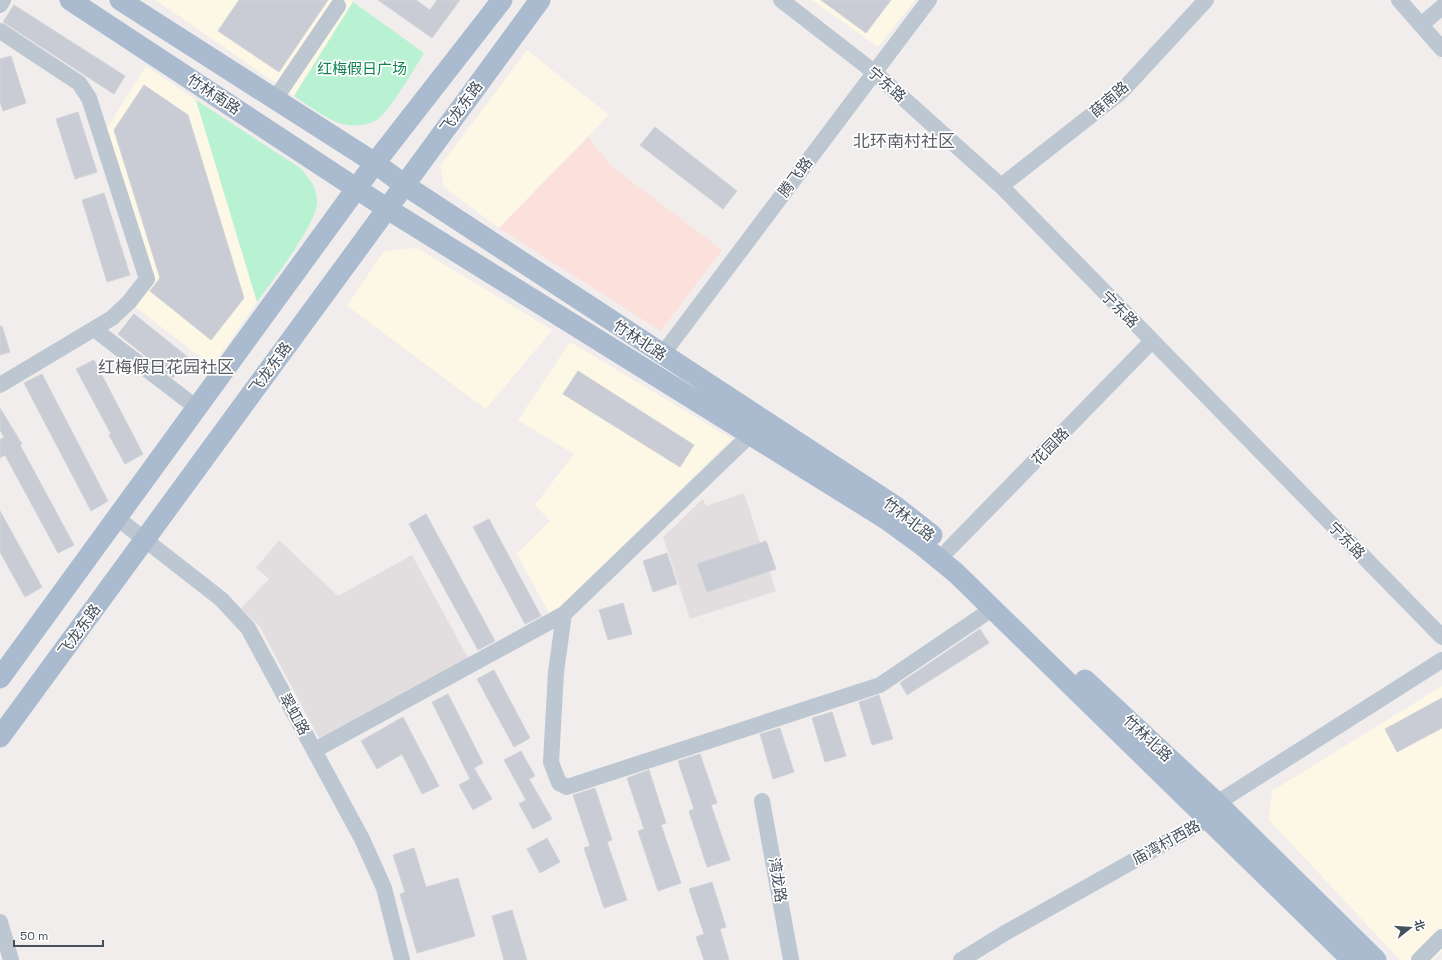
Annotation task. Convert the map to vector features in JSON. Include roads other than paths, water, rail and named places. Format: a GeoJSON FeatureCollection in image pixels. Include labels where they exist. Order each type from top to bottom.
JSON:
{"type":"FeatureCollection","features":[{"type":"Feature","properties":{"kind":"main road","name":"竹林南路"},"geometry":{"type":"LineString","coordinates":[[70,0],[358,188]]}},
{"type":"Feature","properties":{"kind":"main road","name":"竹林南路"},"geometry":{"type":"LineString","coordinates":[[120,0],[375,164]]}},
{"type":"Feature","properties":{"kind":"main road"},"geometry":{"type":"LineString","coordinates":[[0,678],[375,164],[502,0]]}},
{"type":"Feature","properties":{"kind":"main road","name":"飞龙东路"},"geometry":{"type":"LineString","coordinates":[[0,737],[403,184],[540,0]]}},
{"type":"Feature","properties":{"kind":"main road","name":"竹林北路"},"geometry":{"type":"LineString","coordinates":[[375,164],[403,184],[895,506],[948,550],[1212,811],[1352,960]]}},
{"type":"Feature","properties":{"kind":"main road","name":"竹林北路"},"geometry":{"type":"LineString","coordinates":[[358,188],[386,208],[886,519],[923,546],[956,574],[992,609],[1376,960]]}},
{"type":"Feature","properties":{"kind":"street"},"geometry":{"type":"LineString","coordinates":[[0,5],[3,0]]}},
{"type":"Feature","properties":{"kind":"street","name":"宁东路"},"geometry":{"type":"LineString","coordinates":[[781,0],[874,72],[1001,186],[1442,637]]}},
{"type":"Feature","properties":{"kind":"street","name":"腾飞路"},"geometry":{"type":"LineString","coordinates":[[662,354],[928,0]]}},
{"type":"Feature","properties":{"kind":"street","name":"薛南路"},"geometry":{"type":"LineString","coordinates":[[1001,186],[1121,92],[1206,0]]}},
{"type":"Feature","properties":{"kind":"street"},"geometry":{"type":"LineString","coordinates":[[1400,0],[1442,49]]}},
{"type":"Feature","properties":{"kind":"street"},"geometry":{"type":"LineString","coordinates":[[275,99],[338,6]]}},
{"type":"Feature","properties":{"kind":"street"},"geometry":{"type":"LineString","coordinates":[[1421,25],[1442,7]]}},
{"type":"Feature","properties":{"kind":"street"},"geometry":{"type":"LineString","coordinates":[[0,30],[79,83],[89,98],[147,279],[129,302],[112,318],[0,385]]}},
{"type":"Feature","properties":{"kind":"street"},"geometry":{"type":"LineString","coordinates":[[94,329],[197,408]]}},
{"type":"Feature","properties":{"kind":"street","name":"花园路"},"geometry":{"type":"LineString","coordinates":[[948,550],[1152,341]]}},
{"type":"Feature","properties":{"kind":"street"},"geometry":{"type":"LineString","coordinates":[[315,750],[564,614],[750,435]]}},
{"type":"Feature","properties":{"kind":"street","name":"翠虹路"},"geometry":{"type":"LineString","coordinates":[[117,518],[221,599],[248,628],[362,839],[384,888],[402,960]]}},
{"type":"Feature","properties":{"kind":"street"},"geometry":{"type":"LineString","coordinates":[[564,614],[556,672],[551,762],[559,783],[567,787],[880,685],[992,609]]}},
{"type":"Feature","properties":{"kind":"street","name":"庙湾村西路"},"geometry":{"type":"LineString","coordinates":[[961,960],[1212,811],[1442,660]]}},
{"type":"Feature","properties":{"kind":"street","name":"湾龙路"},"geometry":{"type":"LineString","coordinates":[[762,801],[791,960]]}},
{"type":"Feature","properties":{"kind":"street"},"geometry":{"type":"LineString","coordinates":[[0,922],[11,960]]}},
{"type":"Feature","properties":{"kind":"street"},"geometry":{"type":"LineString","coordinates":[[1419,960],[1442,937]]}},
{"type":"Feature","properties":{"kind":"district","name":"北环南村社区"},"geometry":{"type":"Point","coordinates":[904,141]}},
{"type":"Feature","properties":{"kind":"district","name":"红梅假日花园社区"},"geometry":{"type":"Point","coordinates":[166,367]}},
{"type":"Feature","properties":{"kind":"park label","name":"红梅假日广场"},"geometry":{"type":"Point","coordinates":[362,68]}}]}
